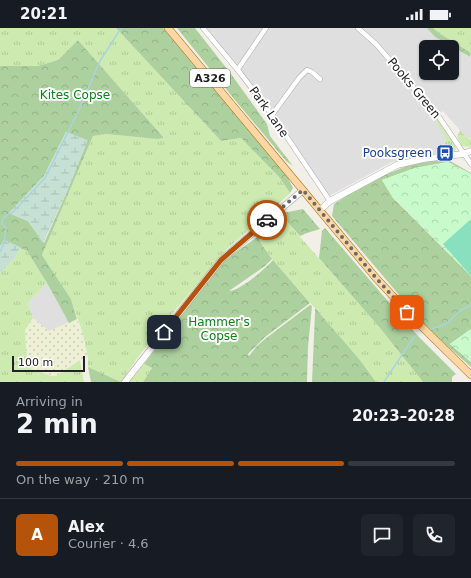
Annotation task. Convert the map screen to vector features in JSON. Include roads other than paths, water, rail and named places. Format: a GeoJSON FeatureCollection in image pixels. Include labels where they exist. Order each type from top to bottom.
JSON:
{"type":"FeatureCollection","features":[{"type":"Feature","properties":{"kind":"main road","name":"A326"},"geometry":{"type":"LineString","coordinates":[[168,28],[387,289],[418,323],[471,375]]}},
{"type":"Feature","properties":{"kind":"street","name":"Park Lane"},"geometry":{"type":"LineString","coordinates":[[203,28],[238,69],[272,115],[330,201]]}},
{"type":"Feature","properties":{"kind":"street"},"geometry":{"type":"LineString","coordinates":[[238,69],[266,28]]}},
{"type":"Feature","properties":{"kind":"street","name":"Pooks Green"},"geometry":{"type":"LineString","coordinates":[[358,28],[376,44],[439,117],[471,164]]}},
{"type":"Feature","properties":{"kind":"street"},"geometry":{"type":"LineString","coordinates":[[272,115],[299,78],[307,70],[312,72],[320,79]]}},
{"type":"Feature","properties":{"kind":"street"},"geometry":{"type":"LineString","coordinates":[[320,210],[330,201],[397,165],[423,159],[463,154],[471,151]]}},
{"type":"Feature","properties":{"kind":"street"},"geometry":{"type":"LineString","coordinates":[[125,382],[221,260],[303,190]]}},
{"type":"Feature","properties":{"kind":"waterway"},"geometry":{"type":"LineString","coordinates":[[0,252],[4,243],[6,228],[2,224],[4,217],[13,212],[45,178],[78,112],[100,61],[121,28]]}},
{"type":"Feature","properties":{"kind":"waterway"},"geometry":{"type":"LineString","coordinates":[[429,330],[446,324],[461,310],[471,305]]}},
{"type":"Feature","properties":{"kind":"waterway"},"geometry":{"type":"LineString","coordinates":[[384,382],[414,337],[417,335]]}},
{"type":"Feature","properties":{"kind":"place","name":"Pooksgreen"},"geometry":{"type":"Point","coordinates":[445,153]}},
{"type":"Feature","properties":{"kind":"park label","name":"Kites Copse"},"geometry":{"type":"Point","coordinates":[75,95]}},
{"type":"Feature","properties":{"kind":"park label","name":"Hammer's Copse"},"geometry":{"type":"Point","coordinates":[219,329]}}]}
